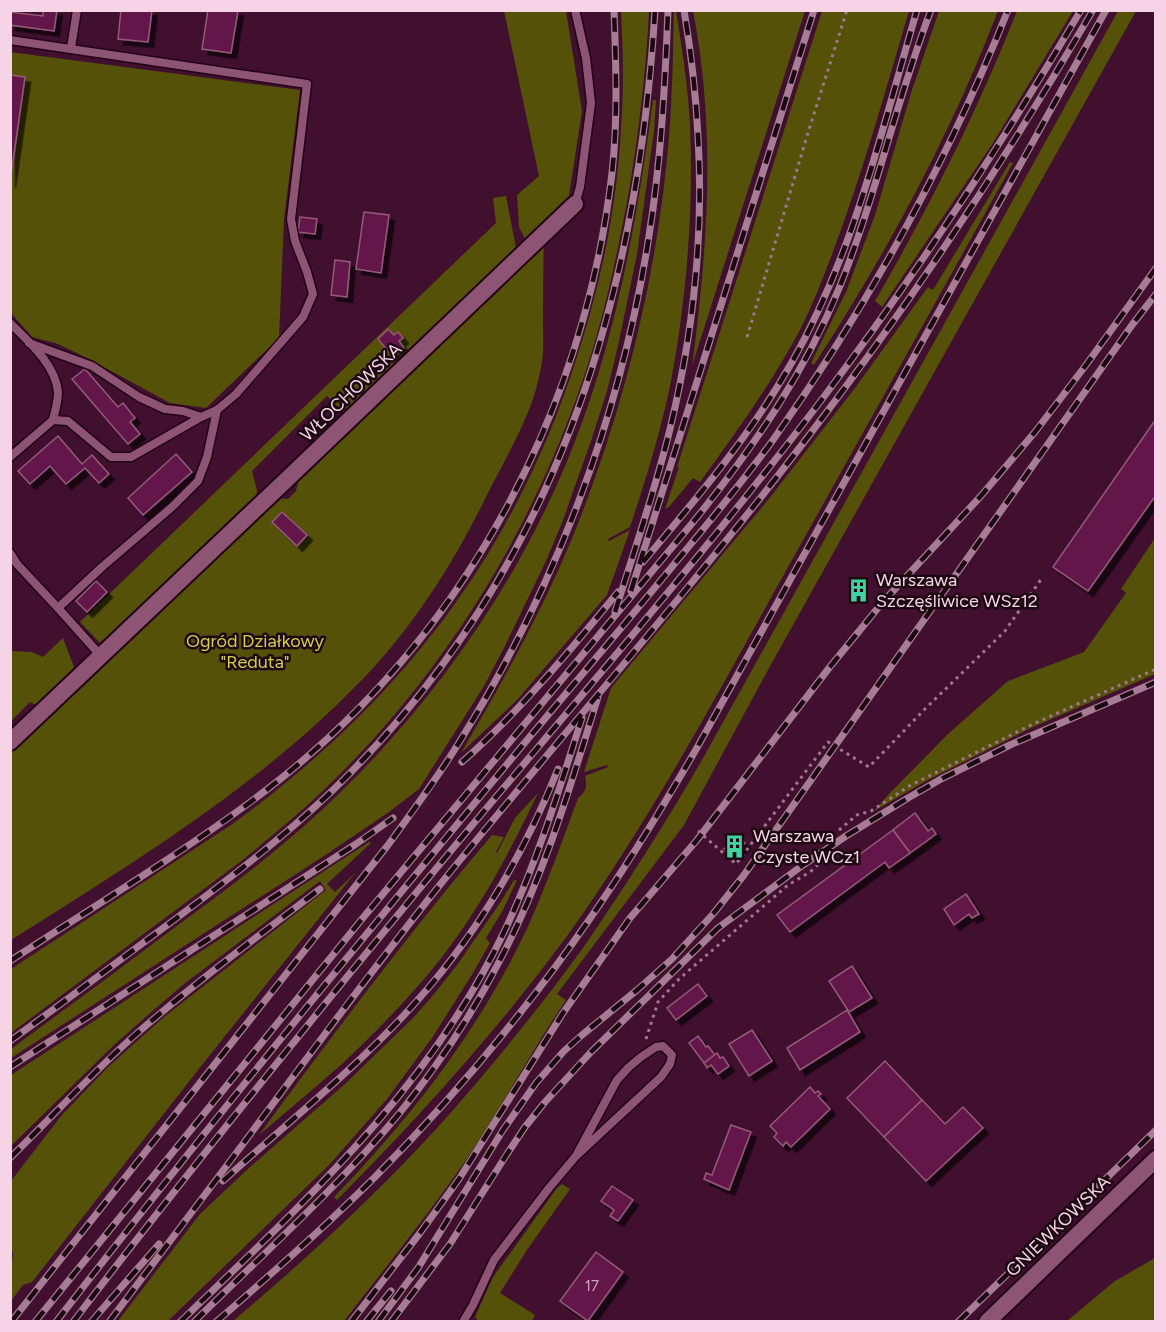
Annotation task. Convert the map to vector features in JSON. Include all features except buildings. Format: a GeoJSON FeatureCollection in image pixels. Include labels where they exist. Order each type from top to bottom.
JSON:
{"type":"FeatureCollection","features":[{"type":"Feature","properties":{"kind":"street","name":"WŁOCHOWSKA"},"geometry":{"type":"LineString","coordinates":[[10,742],[575,204]]}},
{"type":"Feature","properties":{"kind":"street","name":"GNIEWKOWSKA"},"geometry":{"type":"LineString","coordinates":[[987,1322],[1155,1159]]}},
{"type":"Feature","properties":{"kind":"lane"},"geometry":{"type":"LineString","coordinates":[[71,48],[77,10]]}},
{"type":"Feature","properties":{"kind":"lane","name":"WŁOCHOWSKA"},"geometry":{"type":"LineString","coordinates":[[575,10],[586,58],[591,103],[580,187],[575,204]]}},
{"type":"Feature","properties":{"kind":"lane"},"geometry":{"type":"LineString","coordinates":[[10,40],[307,84],[291,219],[295,241],[308,272],[313,294],[303,317],[236,394],[217,410],[132,457],[111,457],[68,421],[53,420]]}},
{"type":"Feature","properties":{"kind":"lane"},"geometry":{"type":"LineString","coordinates":[[10,323],[52,371],[58,391],[53,420],[10,457]]}},
{"type":"Feature","properties":{"kind":"lane"},"geometry":{"type":"LineString","coordinates":[[29,343],[92,366],[139,397],[165,409],[183,411],[201,417]]}},
{"type":"Feature","properties":{"kind":"lane"},"geometry":{"type":"LineString","coordinates":[[58,608],[198,481],[207,457],[217,410]]}},
{"type":"Feature","properties":{"kind":"lane"},"geometry":{"type":"LineString","coordinates":[[10,553],[17,564],[101,656]]}},
{"type":"Feature","properties":{"kind":"lane"},"geometry":{"type":"LineString","coordinates":[[463,1322],[494,1260],[530,1211],[576,1156],[661,1077],[670,1064],[672,1055],[663,1046],[656,1047],[629,1066],[618,1080],[576,1156]]}},
{"type":"Feature","properties":{"kind":"path"},"geometry":{"type":"LineString","coordinates":[[747,337],[847,10]]}},
{"type":"Feature","properties":{"kind":"path"},"geometry":{"type":"LineString","coordinates":[[698,831],[736,864],[828,742],[869,767],[1005,631],[1042,578]]}},
{"type":"Feature","properties":{"kind":"path"},"geometry":{"type":"LineString","coordinates":[[839,830],[857,815],[871,811],[911,785],[1033,724],[1155,669]]}},
{"type":"Feature","properties":{"kind":"path"},"geometry":{"type":"LineString","coordinates":[[641,1057],[658,1002],[680,979],[788,885],[810,872],[827,857]]}},
{"type":"Feature","properties":{"kind":"green space"},"geometry":{"type":"Polygon","coordinates":[[[504,11],[566,11],[582,111],[568,202],[527,243],[519,227],[517,195],[539,176],[504,11]]]}},
{"type":"Feature","properties":{"kind":"green space"},"geometry":{"type":"Polygon","coordinates":[[[621,11],[649,11],[636,146],[612,277],[589,363],[569,418],[549,468],[500,564],[472,610],[408,698],[325,789],[240,862],[11,1033],[11,969],[231,825],[292,778],[347,728],[398,676],[443,620],[484,560],[520,496],[551,429],[577,357],[600,273],[612,216],[619,158],[623,85],[621,11]]]}},
{"type":"Feature","properties":{"kind":"green space"},"geometry":{"type":"Polygon","coordinates":[[[674,11],[676,11],[689,110],[691,176],[688,255],[674,362],[665,408],[651,459],[630,527],[608,539],[609,541],[630,530],[607,595],[517,700],[461,753],[522,644],[550,588],[575,531],[612,428],[640,322],[660,215],[671,106],[674,11]]]}},
{"type":"Feature","properties":{"kind":"green space"},"geometry":{"type":"Polygon","coordinates":[[[693,11],[805,11],[692,366],[702,277],[707,188],[705,100],[693,11]]]}},
{"type":"Feature","properties":{"kind":"green space"},"geometry":{"type":"Polygon","coordinates":[[[822,11],[909,11],[852,198],[823,278],[800,330],[740,427],[700,482],[693,478],[665,509],[679,467],[677,467],[822,11]]]}},
{"type":"Feature","properties":{"kind":"green space"},"geometry":{"type":"Polygon","coordinates":[[[939,11],[998,11],[962,97],[918,187],[851,307],[814,365],[811,363],[846,292],[875,215],[911,93],[939,11]]]}},
{"type":"Feature","properties":{"kind":"green space"},"geometry":{"type":"Polygon","coordinates":[[[1017,11],[1073,11],[993,143],[882,307],[875,301],[952,158],[986,86],[1017,11]]]}},
{"type":"Feature","properties":{"kind":"green space"},"geometry":{"type":"Polygon","coordinates":[[[1118,11],[1136,11],[769,668],[684,825],[557,994],[566,1000],[466,1160],[344,1321],[233,1321],[338,1228],[437,1128],[530,1017],[599,925],[702,760],[1118,11]]]}},
{"type":"Feature","properties":{"kind":"green space"},"geometry":{"type":"Polygon","coordinates":[[[10,52],[300,90],[284,219],[279,338],[206,408],[170,403],[58,344],[32,337],[11,313],[10,52]]]}},
{"type":"Feature","properties":{"kind":"green space"},"geometry":{"type":"Polygon","coordinates":[[[653,100],[656,100],[654,131],[637,254],[607,391],[592,438],[562,523],[504,648],[484,686],[419,789],[327,854],[11,1058],[11,1049],[229,887],[324,808],[401,728],[469,640],[500,593],[527,545],[552,495],[589,402],[624,274],[633,231],[653,100]]]}},
{"type":"Feature","properties":{"kind":"green space"},"geometry":{"type":"Polygon","coordinates":[[[1010,162],[1013,163],[724,682],[675,768],[596,895],[567,936],[485,1039],[428,1105],[337,1200],[334,1197],[391,1134],[444,1068],[491,997],[511,960],[537,907],[578,798],[585,791],[585,776],[608,767],[607,765],[584,772],[611,688],[768,500],[855,388],[928,287],[933,290],[1010,162]]]}},
{"type":"Feature","properties":{"kind":"green space"},"geometry":{"type":"Polygon","coordinates":[[[506,196],[517,253],[432,333],[428,331],[344,413],[327,396],[252,471],[257,490],[255,504],[103,646],[80,622],[496,223],[493,198],[506,196]]]}},
{"type":"Feature","properties":{"kind":"green space","name":"Ogród Działkowy \"Reduta\""},"geometry":{"type":"Polygon","coordinates":[[[544,241],[543,353],[533,400],[467,535],[409,625],[375,666],[335,707],[248,781],[155,848],[11,940],[11,752],[276,498],[288,499],[296,491],[299,478],[544,241]]]}},
{"type":"Feature","properties":{"kind":"green space"},"geometry":{"type":"Polygon","coordinates":[[[1155,538],[1155,674],[1031,728],[926,781],[874,811],[948,734],[1008,681],[1084,652],[1126,593],[1121,589],[1155,538]]]}},
{"type":"Feature","properties":{"kind":"green space"},"geometry":{"type":"Polygon","coordinates":[[[63,638],[74,667],[74,675],[40,707],[30,702],[11,721],[11,651],[32,652],[43,657],[63,638]]]}},
{"type":"Feature","properties":{"kind":"green space"},"geometry":{"type":"Polygon","coordinates":[[[538,793],[490,886],[462,930],[430,972],[354,1053],[259,1135],[432,908],[492,835],[504,837],[497,853],[515,818],[538,793]]]}},
{"type":"Feature","properties":{"kind":"green space"},"geometry":{"type":"Polygon","coordinates":[[[369,842],[371,843],[327,884],[335,892],[355,873],[32,1282],[23,1285],[11,1301],[13,1254],[10,1245],[11,1181],[61,1116],[107,1068],[164,1017],[326,890],[320,881],[184,984],[114,1045],[11,1146],[11,1075],[369,842]]]}},
{"type":"Feature","properties":{"kind":"green space"},"geometry":{"type":"Polygon","coordinates":[[[514,880],[517,880],[503,910],[486,938],[490,943],[432,1038],[387,1099],[329,1165],[168,1321],[118,1321],[200,1214],[345,1084],[414,1017],[457,965],[514,880]]]}},
{"type":"Feature","properties":{"kind":"green space"},"geometry":{"type":"Polygon","coordinates":[[[562,1184],[570,1189],[500,1293],[535,1315],[532,1321],[478,1321],[475,1317],[493,1277],[562,1184]]]}},
{"type":"Feature","properties":{"kind":"green space"},"geometry":{"type":"Polygon","coordinates":[[[1155,1258],[1155,1321],[1067,1321],[1115,1281],[1155,1258]]]}},
{"type":"Feature","properties":{"kind":"railway"},"geometry":{"type":"LineString","coordinates":[[10,961],[195,841],[243,808],[289,772],[354,713],[412,648],[464,578],[509,504],[546,425],[576,344],[598,259],[612,173],[616,112],[614,10]]}},
{"type":"Feature","properties":{"kind":"railway"},"geometry":{"type":"LineString","coordinates":[[10,1041],[212,891],[274,843],[314,808],[409,708],[473,620],[526,528],[569,432],[603,331],[628,227],[645,120],[655,10]]}},
{"type":"Feature","properties":{"kind":"railway"},"geometry":{"type":"LineString","coordinates":[[11,1322],[388,845],[460,741],[495,682],[526,622],[555,561],[580,498],[602,434],[637,303],[657,180],[668,10]]}},
{"type":"Feature","properties":{"kind":"railway"},"geometry":{"type":"LineString","coordinates":[[615,612],[670,429],[691,320],[698,247],[699,174],[695,89],[684,10]]}},
{"type":"Feature","properties":{"kind":"railway"},"geometry":{"type":"LineString","coordinates":[[631,591],[814,10]]}},
{"type":"Feature","properties":{"kind":"railway"},"geometry":{"type":"LineString","coordinates":[[643,562],[703,490],[759,415],[792,362],[814,320],[833,278],[865,190],[917,10]]}},
{"type":"Feature","properties":{"kind":"railway"},"geometry":{"type":"LineString","coordinates":[[35,1322],[362,919],[694,521],[757,438],[811,349],[840,286],[931,10]]}},
{"type":"Feature","properties":{"kind":"railway"},"geometry":{"type":"LineString","coordinates":[[56,1322],[277,1043],[710,521],[773,440],[841,338],[903,232],[959,123],[1008,10]]}},
{"type":"Feature","properties":{"kind":"railway"},"geometry":{"type":"LineString","coordinates":[[73,1322],[315,1016],[780,454],[891,304],[957,208],[1081,10]]}},
{"type":"Feature","properties":{"kind":"railway"},"geometry":{"type":"LineString","coordinates":[[109,1322],[417,913],[671,608],[804,442],[882,337],[956,231],[1093,10]]}},
{"type":"Feature","properties":{"kind":"railway"},"geometry":{"type":"LineString","coordinates":[[216,1322],[336,1215],[432,1117],[540,988],[603,899],[698,746],[1106,10]]}},
{"type":"Feature","properties":{"kind":"railway"},"geometry":{"type":"LineString","coordinates":[[351,1322],[459,1179],[563,1013],[630,918],[697,840],[882,603],[980,497],[1035,432],[1156,268]]}},
{"type":"Feature","properties":{"kind":"railway"},"geometry":{"type":"LineString","coordinates":[[378,1322],[418,1268],[503,1130],[536,1083],[564,1051],[672,959],[713,914],[744,875],[1156,294]]}},
{"type":"Feature","properties":{"kind":"railway"},"geometry":{"type":"LineString","coordinates":[[462,762],[524,702],[618,592]]}},
{"type":"Feature","properties":{"kind":"railway"},"geometry":{"type":"LineString","coordinates":[[391,1322],[450,1244],[525,1127],[545,1102],[591,1052],[718,928],[846,836],[941,779],[1010,745],[1156,682]]}},
{"type":"Feature","properties":{"kind":"railway"},"geometry":{"type":"LineString","coordinates":[[194,1322],[324,1195],[374,1142],[412,1097],[453,1040],[478,1001],[530,897],[555,831],[598,697]]}},
{"type":"Feature","properties":{"kind":"railway"},"geometry":{"type":"LineString","coordinates":[[180,1322],[273,1232],[361,1141],[440,1042],[474,988],[517,904],[547,826],[582,718]]}},
{"type":"Feature","properties":{"kind":"railway"},"geometry":{"type":"LineString","coordinates":[[223,1181],[371,1049],[438,976],[479,921],[497,892],[530,832],[558,769]]}},
{"type":"Feature","properties":{"kind":"railway"},"geometry":{"type":"LineString","coordinates":[[10,1067],[393,818]]}},
{"type":"Feature","properties":{"kind":"railway"},"geometry":{"type":"LineString","coordinates":[[10,1158],[134,1036],[202,979],[320,889]]}},
{"type":"Feature","properties":{"kind":"railway"},"geometry":{"type":"LineString","coordinates":[[958,1322],[1156,1130]]}},
{"type":"Feature","properties":{"kind":"railway"},"geometry":{"type":"LineString","coordinates":[[91,1322],[159,1244]]}},
{"type":"Feature","properties":{"kind":"railway"},"geometry":{"type":"LineString","coordinates":[[366,1322],[391,1291]]}},
{"type":"Feature","properties":{"kind":"place","name":"Warszawa Szczęśliwice WSz12"},"geometry":{"type":"Point","coordinates":[858,590]}},
{"type":"Feature","properties":{"kind":"place","name":"Warszawa Czyste WCz1"},"geometry":{"type":"Point","coordinates":[735,846]}}]}
